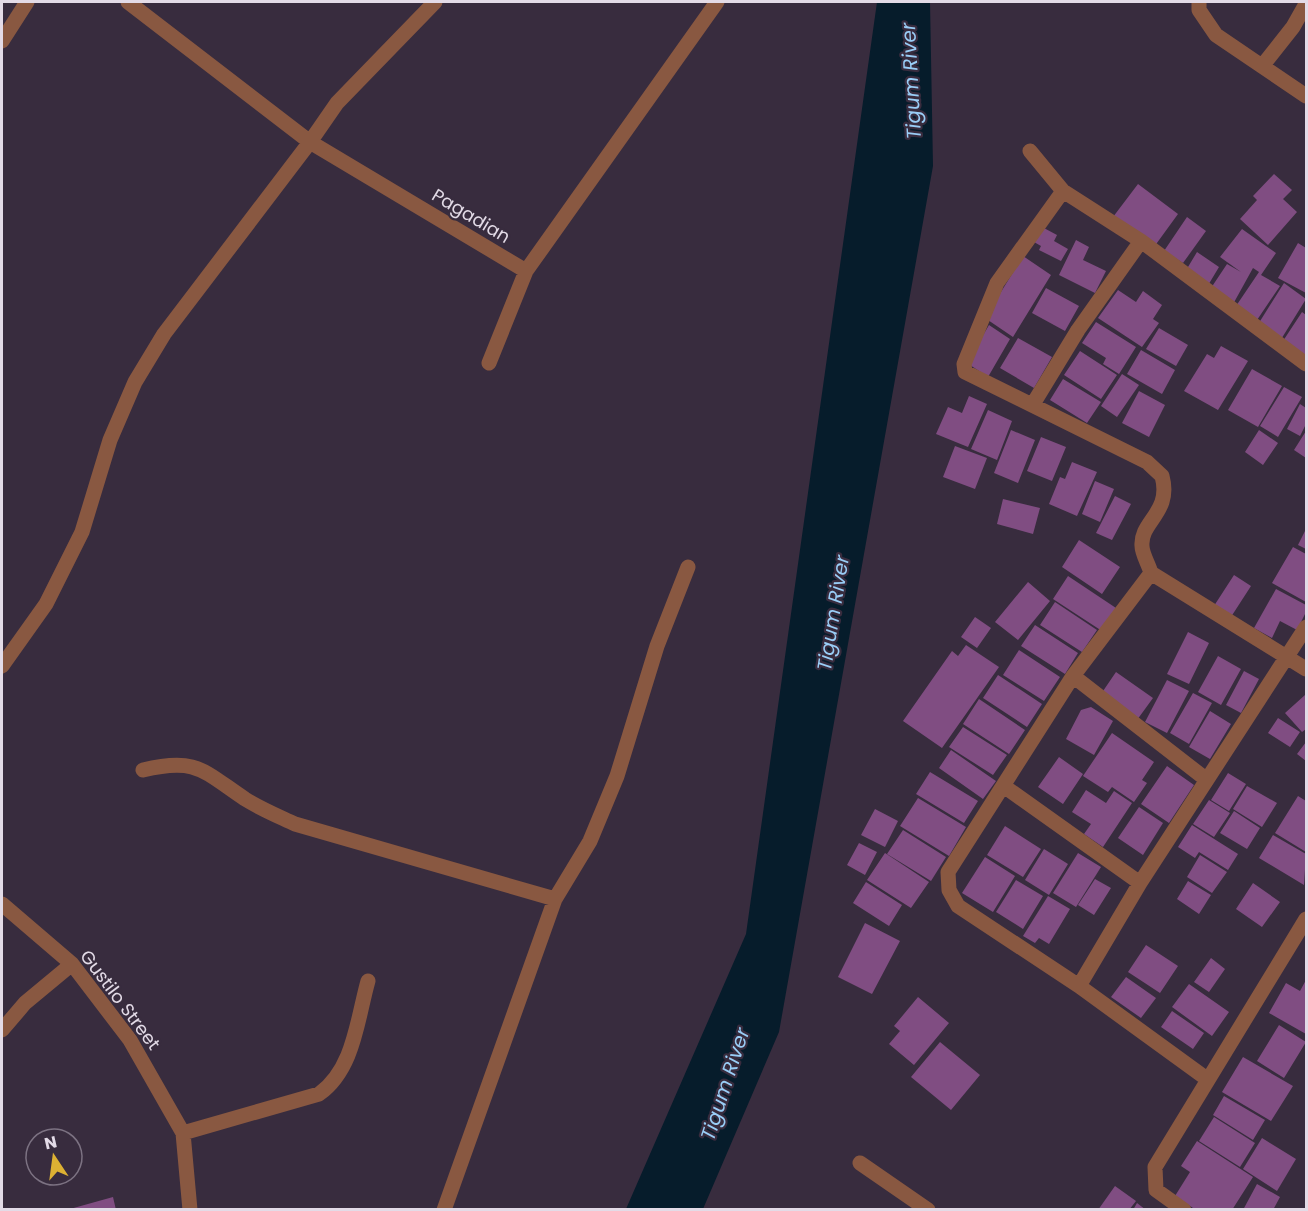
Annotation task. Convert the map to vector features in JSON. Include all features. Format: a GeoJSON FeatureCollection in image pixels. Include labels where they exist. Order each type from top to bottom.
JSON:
{"type":"FeatureCollection","features":[{"type":"Feature","properties":{"kind":"street"},"geometry":{"type":"LineString","coordinates":[[2,41],[27,2]]}},
{"type":"Feature","properties":{"kind":"street","name":"Pagadian"},"geometry":{"type":"LineString","coordinates":[[128,2],[310,142],[526,272]]}},
{"type":"Feature","properties":{"kind":"street"},"geometry":{"type":"LineString","coordinates":[[2,666],[46,604],[82,532],[110,440],[135,382],[164,334],[337,103],[435,2]]}},
{"type":"Feature","properties":{"kind":"street"},"geometry":{"type":"LineString","coordinates":[[489,363],[526,272],[717,2]]}},
{"type":"Feature","properties":{"kind":"street"},"geometry":{"type":"LineString","coordinates":[[1199,2],[1199,10],[1216,35],[1306,96]]}},
{"type":"Feature","properties":{"kind":"street"},"geometry":{"type":"LineString","coordinates":[[1263,66],[1293,27],[1306,4]]}},
{"type":"Feature","properties":{"kind":"street"},"geometry":{"type":"LineString","coordinates":[[1030,151],[1063,191],[1141,241],[1306,364]]}},
{"type":"Feature","properties":{"kind":"street"},"geometry":{"type":"LineString","coordinates":[[1063,191],[997,283],[963,364],[965,372],[1147,462],[1162,476],[1165,499],[1146,531],[1142,546],[1152,573],[1241,631],[1306,669]]}},
{"type":"Feature","properties":{"kind":"street"},"geometry":{"type":"LineString","coordinates":[[1033,404],[1078,330],[1141,241]]}},
{"type":"Feature","properties":{"kind":"street"},"geometry":{"type":"LineString","coordinates":[[444,1209],[555,899],[590,840],[617,776],[657,646],[688,567]]}},
{"type":"Feature","properties":{"kind":"street"},"geometry":{"type":"LineString","coordinates":[[1152,573],[1073,676],[1005,787],[948,872],[949,890],[958,906],[1079,986],[1207,1079]]}},
{"type":"Feature","properties":{"kind":"street"},"geometry":{"type":"LineString","coordinates":[[1079,986],[1140,882],[1306,627]]}},
{"type":"Feature","properties":{"kind":"street"},"geometry":{"type":"LineString","coordinates":[[1073,676],[1207,780]]}},
{"type":"Feature","properties":{"kind":"street"},"geometry":{"type":"LineString","coordinates":[[142,770],[182,763],[200,769],[265,811],[296,824],[555,899]]}},
{"type":"Feature","properties":{"kind":"street"},"geometry":{"type":"LineString","coordinates":[[1005,787],[1140,882]]}},
{"type":"Feature","properties":{"kind":"street","name":"Gustilo Street"},"geometry":{"type":"LineString","coordinates":[[2,904],[72,964],[130,1040],[183,1133],[190,1209]]}},
{"type":"Feature","properties":{"kind":"street"},"geometry":{"type":"LineString","coordinates":[[1184,1209],[1156,1190],[1155,1167],[1306,919]]}},
{"type":"Feature","properties":{"kind":"street"},"geometry":{"type":"LineString","coordinates":[[2,1030],[25,1003],[72,964]]}},
{"type":"Feature","properties":{"kind":"street"},"geometry":{"type":"LineString","coordinates":[[183,1133],[319,1094],[332,1084],[347,1060],[368,981]]}},
{"type":"Feature","properties":{"kind":"street"},"geometry":{"type":"LineString","coordinates":[[860,1163],[928,1209]]}},
{"type":"Feature","properties":{"kind":"water","name":"Tigum River"},"geometry":{"type":"Polygon","coordinates":[[[877,2],[930,2],[933,166],[779,1032],[703,1209],[626,1209],[746,934],[877,2]]]}},
{"type":"Feature","properties":{"kind":"building"},"geometry":{"type":"Polygon","coordinates":[[[1274,174],[1292,190],[1283,199],[1297,212],[1268,245],[1240,219],[1257,200],[1253,196],[1274,174]]]}},
{"type":"Feature","properties":{"kind":"building"},"geometry":{"type":"Polygon","coordinates":[[[1138,184],[1178,214],[1154,247],[1113,217],[1138,184]]]}},
{"type":"Feature","properties":{"kind":"building"},"geometry":{"type":"Polygon","coordinates":[[[1187,217],[1206,231],[1183,263],[1164,251],[1187,217]]]}},
{"type":"Feature","properties":{"kind":"building"},"geometry":{"type":"Polygon","coordinates":[[[1042,227],[1057,235],[1054,241],[1068,249],[1061,261],[1039,250],[1041,246],[1034,242],[1042,227]]]}},
{"type":"Feature","properties":{"kind":"building"},"geometry":{"type":"Polygon","coordinates":[[[1242,229],[1276,253],[1261,275],[1280,286],[1255,323],[1234,309],[1259,272],[1253,268],[1232,306],[1209,291],[1227,264],[1241,272],[1220,257],[1242,229]]]}},
{"type":"Feature","properties":{"kind":"building"},"geometry":{"type":"Polygon","coordinates":[[[1076,240],[1089,247],[1083,260],[1106,271],[1095,293],[1059,275],[1076,240]]]}},
{"type":"Feature","properties":{"kind":"building"},"geometry":{"type":"Polygon","coordinates":[[[1298,243],[1306,248],[1306,293],[1278,278],[1298,243]]]}},
{"type":"Feature","properties":{"kind":"building"},"geometry":{"type":"Polygon","coordinates":[[[1197,252],[1219,267],[1207,287],[1185,272],[1197,252]]]}},
{"type":"Feature","properties":{"kind":"building"},"geometry":{"type":"Polygon","coordinates":[[[1023,256],[1051,275],[1013,337],[985,318],[1023,256]]]}},
{"type":"Feature","properties":{"kind":"building"},"geometry":{"type":"Polygon","coordinates":[[[1284,283],[1306,299],[1280,341],[1257,326],[1284,283]]]}},
{"type":"Feature","properties":{"kind":"building"},"geometry":{"type":"Polygon","coordinates":[[[1046,288],[1079,306],[1065,331],[1032,313],[1046,288]]]}},
{"type":"Feature","properties":{"kind":"building"},"geometry":{"type":"Polygon","coordinates":[[[1118,290],[1136,302],[1143,291],[1162,305],[1153,319],[1159,323],[1142,347],[1098,318],[1118,290]]]}},
{"type":"Feature","properties":{"kind":"building"},"geometry":{"type":"Polygon","coordinates":[[[1302,312],[1306,315],[1305,355],[1283,341],[1302,312]]]}},
{"type":"Feature","properties":{"kind":"building"},"geometry":{"type":"Polygon","coordinates":[[[1096,322],[1136,347],[1119,374],[1103,364],[1106,358],[1082,343],[1096,322]]]}},
{"type":"Feature","properties":{"kind":"building"},"geometry":{"type":"Polygon","coordinates":[[[989,325],[1010,339],[988,377],[967,363],[989,325]]]}},
{"type":"Feature","properties":{"kind":"building"},"geometry":{"type":"Polygon","coordinates":[[[1159,328],[1188,345],[1176,366],[1146,349],[1159,328]]]}},
{"type":"Feature","properties":{"kind":"building"},"geometry":{"type":"Polygon","coordinates":[[[1018,338],[1052,357],[1034,388],[1000,368],[1018,338]]]}},
{"type":"Feature","properties":{"kind":"building"},"geometry":{"type":"Polygon","coordinates":[[[1221,346],[1248,361],[1218,410],[1184,391],[1207,354],[1214,358],[1221,346]]]}},
{"type":"Feature","properties":{"kind":"building"},"geometry":{"type":"Polygon","coordinates":[[[1141,350],[1175,370],[1162,394],[1127,374],[1141,350]]]}},
{"type":"Feature","properties":{"kind":"building"},"geometry":{"type":"Polygon","coordinates":[[[1080,351],[1117,375],[1101,399],[1064,375],[1080,351]]]}},
{"type":"Feature","properties":{"kind":"building"},"geometry":{"type":"Polygon","coordinates":[[[1252,369],[1282,386],[1258,427],[1228,410],[1252,369]]]}},
{"type":"Feature","properties":{"kind":"building"},"geometry":{"type":"Polygon","coordinates":[[[1122,374],[1139,385],[1117,417],[1101,406],[1122,374]]]}},
{"type":"Feature","properties":{"kind":"building"},"geometry":{"type":"Polygon","coordinates":[[[1063,379],[1101,402],[1087,423],[1050,400],[1063,379]]]}},
{"type":"Feature","properties":{"kind":"building"},"geometry":{"type":"Polygon","coordinates":[[[1284,387],[1302,397],[1278,437],[1260,426],[1284,387]]]}},
{"type":"Feature","properties":{"kind":"building"},"geometry":{"type":"Polygon","coordinates":[[[1139,391],[1165,405],[1149,437],[1122,423],[1139,391]]]}},
{"type":"Feature","properties":{"kind":"building"},"geometry":{"type":"Polygon","coordinates":[[[969,396],[987,404],[968,447],[936,434],[948,407],[962,413],[969,396]]]}},
{"type":"Feature","properties":{"kind":"building"},"geometry":{"type":"Polygon","coordinates":[[[1300,404],[1306,408],[1306,424],[1300,436],[1287,429],[1300,404]]]}},
{"type":"Feature","properties":{"kind":"building"},"geometry":{"type":"Polygon","coordinates":[[[988,410],[1012,421],[997,460],[971,449],[988,410]]]}},
{"type":"Feature","properties":{"kind":"building"},"geometry":{"type":"Polygon","coordinates":[[[1011,430],[1035,440],[1018,483],[994,473],[1011,430]]]}},
{"type":"Feature","properties":{"kind":"building"},"geometry":{"type":"Polygon","coordinates":[[[1259,430],[1278,443],[1263,465],[1245,452],[1259,430]]]}},
{"type":"Feature","properties":{"kind":"building"},"geometry":{"type":"Polygon","coordinates":[[[1306,431],[1306,458],[1294,450],[1306,431]]]}},
{"type":"Feature","properties":{"kind":"building"},"geometry":{"type":"Polygon","coordinates":[[[1041,437],[1066,447],[1052,481],[1027,471],[1041,437]]]}},
{"type":"Feature","properties":{"kind":"building"},"geometry":{"type":"Polygon","coordinates":[[[955,446],[987,458],[975,489],[943,477],[955,446]]]}},
{"type":"Feature","properties":{"kind":"building"},"geometry":{"type":"Polygon","coordinates":[[[1072,462],[1097,472],[1077,516],[1049,504],[1060,477],[1065,479],[1072,462]]]}},
{"type":"Feature","properties":{"kind":"building"},"geometry":{"type":"Polygon","coordinates":[[[1095,481],[1114,489],[1100,522],[1082,514],[1095,481]]]}},
{"type":"Feature","properties":{"kind":"building"},"geometry":{"type":"Polygon","coordinates":[[[1115,496],[1131,504],[1112,540],[1096,533],[1115,496]]]}},
{"type":"Feature","properties":{"kind":"building"},"geometry":{"type":"Polygon","coordinates":[[[1003,499],[1040,508],[1033,534],[997,524],[1003,499]]]}},
{"type":"Feature","properties":{"kind":"building"},"geometry":{"type":"Polygon","coordinates":[[[1306,529],[1306,549],[1298,545],[1306,529]]]}},
{"type":"Feature","properties":{"kind":"building"},"geometry":{"type":"Polygon","coordinates":[[[1079,540],[1120,567],[1102,594],[1062,567],[1079,540]]]}},
{"type":"Feature","properties":{"kind":"building"},"geometry":{"type":"Polygon","coordinates":[[[1293,547],[1306,554],[1306,602],[1272,583],[1293,547]]]}},
{"type":"Feature","properties":{"kind":"building"},"geometry":{"type":"Polygon","coordinates":[[[1234,575],[1251,586],[1229,620],[1212,609],[1234,575]]]}},
{"type":"Feature","properties":{"kind":"building"},"geometry":{"type":"Polygon","coordinates":[[[1068,576],[1116,608],[1102,631],[1053,599],[1068,576]]]}},
{"type":"Feature","properties":{"kind":"building"},"geometry":{"type":"Polygon","coordinates":[[[1028,582],[1050,601],[1018,640],[995,622],[1028,582]]]}},
{"type":"Feature","properties":{"kind":"building"},"geometry":{"type":"Polygon","coordinates":[[[1276,589],[1306,605],[1306,612],[1297,630],[1280,621],[1272,638],[1254,628],[1276,589]]]}},
{"type":"Feature","properties":{"kind":"building"},"geometry":{"type":"Polygon","coordinates":[[[1055,602],[1097,630],[1082,652],[1040,625],[1055,602]]]}},
{"type":"Feature","properties":{"kind":"building"},"geometry":{"type":"Polygon","coordinates":[[[975,617],[991,628],[977,648],[961,637],[975,617]]]}},
{"type":"Feature","properties":{"kind":"building"},"geometry":{"type":"Polygon","coordinates":[[[1035,625],[1078,653],[1065,674],[1021,646],[1035,625]]]}},
{"type":"Feature","properties":{"kind":"building"},"geometry":{"type":"Polygon","coordinates":[[[1188,632],[1209,643],[1189,684],[1167,674],[1188,632]]]}},
{"type":"Feature","properties":{"kind":"building"},"geometry":{"type":"Polygon","coordinates":[[[966,645],[999,667],[942,748],[903,721],[952,651],[958,656],[966,645]]]}},
{"type":"Feature","properties":{"kind":"building"},"geometry":{"type":"Polygon","coordinates":[[[1019,650],[1060,677],[1044,701],[1003,675],[1019,650]]]}},
{"type":"Feature","properties":{"kind":"building"},"geometry":{"type":"Polygon","coordinates":[[[1218,656],[1241,669],[1221,705],[1198,692],[1218,656]]]}},
{"type":"Feature","properties":{"kind":"building"},"geometry":{"type":"Polygon","coordinates":[[[1244,671],[1259,679],[1241,713],[1226,705],[1244,671]]]}},
{"type":"Feature","properties":{"kind":"building"},"geometry":{"type":"Polygon","coordinates":[[[1116,672],[1153,698],[1137,720],[1101,694],[1116,672]]]}},
{"type":"Feature","properties":{"kind":"building"},"geometry":{"type":"Polygon","coordinates":[[[998,675],[1042,704],[1027,727],[983,698],[998,675]]]}},
{"type":"Feature","properties":{"kind":"building"},"geometry":{"type":"Polygon","coordinates":[[[1167,680],[1189,691],[1167,733],[1145,722],[1167,680]]]}},
{"type":"Feature","properties":{"kind":"building"},"geometry":{"type":"Polygon","coordinates":[[[1193,693],[1212,703],[1189,744],[1170,733],[1193,693]]]}},
{"type":"Feature","properties":{"kind":"building"},"geometry":{"type":"Polygon","coordinates":[[[1305,695],[1306,729],[1302,732],[1285,713],[1305,695]]]}},
{"type":"Feature","properties":{"kind":"building"},"geometry":{"type":"Polygon","coordinates":[[[979,699],[1025,730],[1009,754],[963,724],[979,699]]]}},
{"type":"Feature","properties":{"kind":"building"},"geometry":{"type":"Polygon","coordinates":[[[1091,707],[1113,721],[1094,755],[1066,739],[1081,710],[1091,707]]]}},
{"type":"Feature","properties":{"kind":"building"},"geometry":{"type":"Polygon","coordinates":[[[1210,711],[1231,724],[1210,759],[1189,747],[1210,711]]]}},
{"type":"Feature","properties":{"kind":"building"},"geometry":{"type":"Polygon","coordinates":[[[1278,718],[1300,732],[1290,747],[1268,733],[1278,718]]]}},
{"type":"Feature","properties":{"kind":"building"},"geometry":{"type":"Polygon","coordinates":[[[963,727],[1007,755],[993,775],[949,747],[963,727]]]}},
{"type":"Feature","properties":{"kind":"building"},"geometry":{"type":"Polygon","coordinates":[[[1112,733],[1154,762],[1142,780],[1147,783],[1134,802],[1112,787],[1108,792],[1083,776],[1112,733]]]}},
{"type":"Feature","properties":{"kind":"building"},"geometry":{"type":"Polygon","coordinates":[[[1306,742],[1306,761],[1297,754],[1306,742]]]}},
{"type":"Feature","properties":{"kind":"building"},"geometry":{"type":"Polygon","coordinates":[[[951,750],[996,781],[983,799],[939,768],[951,750]]]}},
{"type":"Feature","properties":{"kind":"building"},"geometry":{"type":"Polygon","coordinates":[[[1059,757],[1083,774],[1063,804],[1038,787],[1059,757]]]}},
{"type":"Feature","properties":{"kind":"building"},"geometry":{"type":"Polygon","coordinates":[[[1167,766],[1194,785],[1169,823],[1141,804],[1167,766]]]}},
{"type":"Feature","properties":{"kind":"building"},"geometry":{"type":"Polygon","coordinates":[[[930,772],[978,801],[964,823],[916,794],[930,772]]]}},
{"type":"Feature","properties":{"kind":"building"},"geometry":{"type":"Polygon","coordinates":[[[1228,773],[1246,784],[1229,811],[1211,800],[1228,773]]]}},
{"type":"Feature","properties":{"kind":"building"},"geometry":{"type":"Polygon","coordinates":[[[1247,786],[1277,803],[1262,827],[1233,809],[1247,786]]]}},
{"type":"Feature","properties":{"kind":"building"},"geometry":{"type":"Polygon","coordinates":[[[1086,790],[1106,803],[1114,791],[1132,803],[1103,847],[1084,834],[1091,824],[1072,812],[1086,790]]]}},
{"type":"Feature","properties":{"kind":"building"},"geometry":{"type":"Polygon","coordinates":[[[1298,796],[1306,801],[1306,852],[1275,833],[1298,796]]]}},
{"type":"Feature","properties":{"kind":"building"},"geometry":{"type":"Polygon","coordinates":[[[918,798],[966,827],[949,856],[900,826],[918,798]]]}},
{"type":"Feature","properties":{"kind":"building"},"geometry":{"type":"Polygon","coordinates":[[[1209,800],[1230,813],[1214,837],[1193,824],[1209,800]]]}},
{"type":"Feature","properties":{"kind":"building"},"geometry":{"type":"Polygon","coordinates":[[[1139,807],[1163,823],[1143,855],[1118,838],[1139,807]]]}},
{"type":"Feature","properties":{"kind":"building"},"geometry":{"type":"Polygon","coordinates":[[[875,809],[898,821],[885,847],[861,835],[875,809]]]}},
{"type":"Feature","properties":{"kind":"building"},"geometry":{"type":"Polygon","coordinates":[[[1234,811],[1260,828],[1247,849],[1220,833],[1234,811]]]}},
{"type":"Feature","properties":{"kind":"building"},"geometry":{"type":"Polygon","coordinates":[[[1192,825],[1238,854],[1228,870],[1199,852],[1195,858],[1178,847],[1192,825]]]}},
{"type":"Feature","properties":{"kind":"building"},"geometry":{"type":"Polygon","coordinates":[[[1005,826],[1041,849],[1023,877],[987,855],[1005,826]]]}},
{"type":"Feature","properties":{"kind":"building"},"geometry":{"type":"Polygon","coordinates":[[[903,830],[946,857],[931,881],[887,854],[903,830]]]}},
{"type":"Feature","properties":{"kind":"building"},"geometry":{"type":"Polygon","coordinates":[[[1273,835],[1306,854],[1304,885],[1259,858],[1273,835]]]}},
{"type":"Feature","properties":{"kind":"building"},"geometry":{"type":"Polygon","coordinates":[[[859,843],[877,852],[865,875],[847,865],[859,843]]]}},
{"type":"Feature","properties":{"kind":"building"},"geometry":{"type":"Polygon","coordinates":[[[1044,849],[1068,864],[1049,895],[1025,880],[1044,849]]]}},
{"type":"Feature","properties":{"kind":"building"},"geometry":{"type":"Polygon","coordinates":[[[885,853],[929,882],[911,908],[867,880],[885,853]]]}},
{"type":"Feature","properties":{"kind":"building"},"geometry":{"type":"Polygon","coordinates":[[[1078,853],[1101,867],[1076,907],[1053,893],[1078,853]]]}},
{"type":"Feature","properties":{"kind":"building"},"geometry":{"type":"Polygon","coordinates":[[[1200,855],[1227,872],[1212,893],[1187,877],[1200,855]]]}},
{"type":"Feature","properties":{"kind":"building"},"geometry":{"type":"Polygon","coordinates":[[[985,857],[1015,876],[993,912],[962,893],[985,857]]]}},
{"type":"Feature","properties":{"kind":"building"},"geometry":{"type":"Polygon","coordinates":[[[1095,879],[1111,888],[1094,915],[1078,905],[1095,879]]]}},
{"type":"Feature","properties":{"kind":"building"},"geometry":{"type":"Polygon","coordinates":[[[1016,880],[1043,896],[1023,929],[996,912],[1016,880]]]}},
{"type":"Feature","properties":{"kind":"building"},"geometry":{"type":"Polygon","coordinates":[[[1188,881],[1211,895],[1199,914],[1177,899],[1188,881]]]}},
{"type":"Feature","properties":{"kind":"building"},"geometry":{"type":"Polygon","coordinates":[[[866,882],[902,905],[889,926],[853,903],[866,882]]]}},
{"type":"Feature","properties":{"kind":"building"},"geometry":{"type":"Polygon","coordinates":[[[1253,883],[1280,902],[1262,927],[1236,909],[1253,883]]]}},
{"type":"Feature","properties":{"kind":"building"},"geometry":{"type":"Polygon","coordinates":[[[1048,896],[1070,909],[1049,944],[1039,938],[1035,943],[1023,936],[1048,896]]]}},
{"type":"Feature","properties":{"kind":"building"},"geometry":{"type":"Polygon","coordinates":[[[865,923],[900,941],[872,994],[838,977],[865,923]]]}},
{"type":"Feature","properties":{"kind":"building"},"geometry":{"type":"Polygon","coordinates":[[[1146,945],[1178,966],[1160,993],[1128,972],[1146,945]]]}},
{"type":"Feature","properties":{"kind":"building"},"geometry":{"type":"Polygon","coordinates":[[[1211,958],[1225,969],[1209,992],[1194,982],[1211,958]]]}},
{"type":"Feature","properties":{"kind":"building"},"geometry":{"type":"Polygon","coordinates":[[[1126,977],[1156,998],[1141,1018],[1111,997],[1126,977]]]}},
{"type":"Feature","properties":{"kind":"building"},"geometry":{"type":"Polygon","coordinates":[[[1306,980],[1306,1034],[1269,1013],[1286,983],[1300,991],[1306,980]]]}},
{"type":"Feature","properties":{"kind":"building"},"geometry":{"type":"Polygon","coordinates":[[[1189,984],[1229,1012],[1212,1036],[1172,1007],[1189,984]]]}},
{"type":"Feature","properties":{"kind":"building"},"geometry":{"type":"Polygon","coordinates":[[[918,997],[949,1023],[914,1065],[889,1044],[900,1031],[894,1026],[918,997]]]}},
{"type":"Feature","properties":{"kind":"building"},"geometry":{"type":"Polygon","coordinates":[[[1172,1011],[1204,1033],[1193,1049],[1161,1027],[1172,1011]]]}},
{"type":"Feature","properties":{"kind":"building"},"geometry":{"type":"Polygon","coordinates":[[[1279,1025],[1306,1042],[1284,1078],[1257,1061],[1279,1025]]]}},
{"type":"Feature","properties":{"kind":"building"},"geometry":{"type":"Polygon","coordinates":[[[940,1042],[980,1075],[951,1110],[911,1077],[940,1042]]]}},
{"type":"Feature","properties":{"kind":"building"},"geometry":{"type":"Polygon","coordinates":[[[1243,1057],[1293,1086],[1271,1121],[1222,1092],[1243,1057]]]}},
{"type":"Feature","properties":{"kind":"building"},"geometry":{"type":"Polygon","coordinates":[[[1224,1096],[1265,1120],[1253,1140],[1213,1115],[1224,1096]]]}},
{"type":"Feature","properties":{"kind":"building"},"geometry":{"type":"Polygon","coordinates":[[[1214,1117],[1255,1143],[1240,1167],[1199,1141],[1214,1117]]]}},
{"type":"Feature","properties":{"kind":"building"},"geometry":{"type":"Polygon","coordinates":[[[1262,1138],[1296,1159],[1277,1191],[1243,1169],[1262,1138]]]}},
{"type":"Feature","properties":{"kind":"building"},"geometry":{"type":"Polygon","coordinates":[[[1197,1141],[1253,1177],[1232,1210],[1196,1210],[1175,1196],[1190,1172],[1181,1166],[1197,1141]]]}},
{"type":"Feature","properties":{"kind":"building"},"geometry":{"type":"Polygon","coordinates":[[[1257,1184],[1280,1197],[1273,1210],[1243,1210],[1257,1184]]]}},
{"type":"Feature","properties":{"kind":"building"},"geometry":{"type":"Polygon","coordinates":[[[1115,1186],[1136,1201],[1129,1210],[1098,1210],[1115,1186]]]}},
{"type":"Feature","properties":{"kind":"building"},"geometry":{"type":"Polygon","coordinates":[[[113,1197],[116,1210],[70,1209],[113,1197]]]}},
{"type":"Feature","properties":{"kind":"building"},"geometry":{"type":"Polygon","coordinates":[[[1137,1203],[1146,1210],[1133,1210],[1137,1203]]]}}]}
